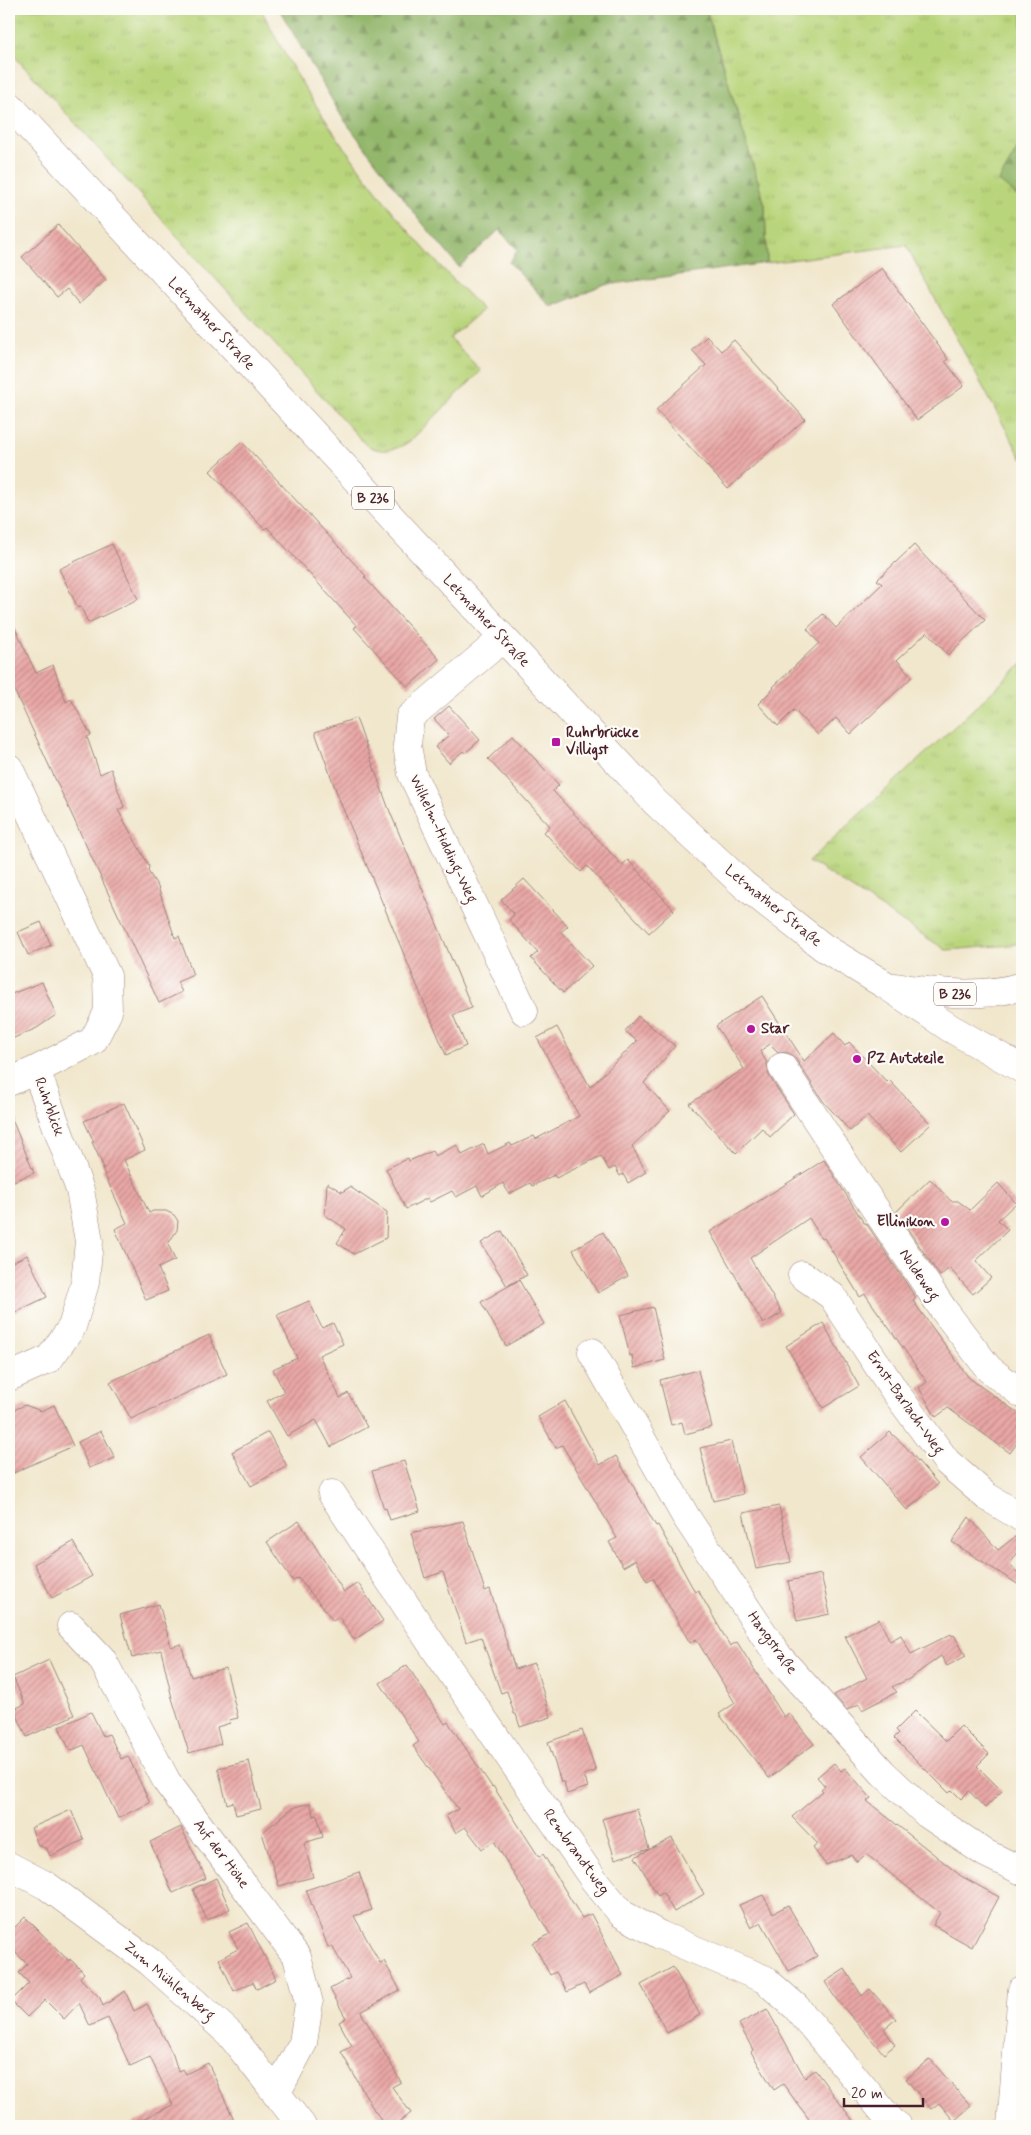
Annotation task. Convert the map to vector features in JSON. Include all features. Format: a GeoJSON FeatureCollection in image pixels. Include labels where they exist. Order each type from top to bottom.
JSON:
{"type":"FeatureCollection","features":[{"type":"Feature","properties":{"kind":"street","name":"Letmather Straße"},"geometry":{"type":"LineString","coordinates":[[9,105],[655,802],[744,885],[823,947],[887,986],[950,1028],[1022,1069]]}},
{"type":"Feature","properties":{"kind":"street","name":"Wilhelm-Hidding-Weg"},"geometry":{"type":"LineString","coordinates":[[502,639],[410,717],[407,745],[412,774],[524,1011]]}},
{"type":"Feature","properties":{"kind":"street","name":"Ruhrblick"},"geometry":{"type":"LineString","coordinates":[[9,1377],[49,1359],[72,1327],[85,1283],[88,1241],[80,1190],[36,1070],[93,1041],[108,1012],[107,976],[10,771]]}},
{"type":"Feature","properties":{"kind":"street","name":"B 236"},"geometry":{"type":"LineString","coordinates":[[887,986],[954,994],[1004,992],[1022,986]]}},
{"type":"Feature","properties":{"kind":"street","name":"Noldeweg"},"geometry":{"type":"LineString","coordinates":[[782,1067],[943,1309],[988,1369],[1022,1394]]}},
{"type":"Feature","properties":{"kind":"street"},"geometry":{"type":"LineString","coordinates":[[9,1082],[36,1070]]}},
{"type":"Feature","properties":{"kind":"street","name":"Ernst-Barlach-Weg"},"geometry":{"type":"LineString","coordinates":[[802,1275],[832,1296],[896,1393],[947,1462],[986,1496],[1022,1518]]}},
{"type":"Feature","properties":{"kind":"street","name":"Hangstraße"},"geometry":{"type":"LineString","coordinates":[[592,1352],[686,1518],[779,1657],[883,1773],[927,1814],[985,1853],[1022,1871]]}},
{"type":"Feature","properties":{"kind":"street","name":"Rembrandtweg"},"geometry":{"type":"LineString","coordinates":[[332,1494],[433,1646],[594,1880],[622,1914],[660,1935],[764,1979],[796,2007],[892,2122],[898,2126]]}},
{"type":"Feature","properties":{"kind":"street","name":"Auf der Höhe"},"geometry":{"type":"LineString","coordinates":[[71,1626],[102,1659],[167,1782],[297,1957],[309,2003],[303,2043],[276,2094]]}},
{"type":"Feature","properties":{"kind":"street","name":"Zum Mühlenberg"},"geometry":{"type":"LineString","coordinates":[[9,1866],[47,1886],[150,1962],[230,2034],[302,2126]]}},
{"type":"Feature","properties":{"kind":"street"},"geometry":{"type":"LineString","coordinates":[[1011,2126],[1022,1990]]}},
{"type":"Feature","properties":{"kind":"green space"},"geometry":{"type":"Polygon","coordinates":[[[9,9],[261,9],[311,98],[370,183],[413,236],[483,310],[450,338],[481,371],[410,441],[388,450],[377,449],[365,444],[9,50],[9,9]]]}},
{"type":"Feature","properties":{"kind":"green space"},"geometry":{"type":"Polygon","coordinates":[[[279,9],[706,9],[765,205],[767,263],[605,285],[551,307],[509,262],[518,250],[499,230],[459,267],[419,219],[342,117],[279,9]]]}},
{"type":"Feature","properties":{"kind":"green space"},"geometry":{"type":"Polygon","coordinates":[[[706,9],[1022,9],[1022,141],[999,181],[1022,200],[1022,459],[906,245],[767,263],[765,205],[706,9]]]}},
{"type":"Feature","properties":{"kind":"green space"},"geometry":{"type":"Polygon","coordinates":[[[1022,141],[1022,200],[999,181],[1022,141]]]}},
{"type":"Feature","properties":{"kind":"green space"},"geometry":{"type":"Polygon","coordinates":[[[1022,664],[1022,942],[1012,945],[946,950],[809,861],[1022,664]]]}},
{"type":"Feature","properties":{"kind":"building"},"geometry":{"type":"Polygon","coordinates":[[[58,225],[106,280],[79,304],[67,289],[57,297],[22,257],[58,225]]]}},
{"type":"Feature","properties":{"kind":"building"},"geometry":{"type":"Polygon","coordinates":[[[882,268],[948,359],[945,361],[964,386],[917,420],[833,304],[882,268]]]}},
{"type":"Feature","properties":{"kind":"building"},"geometry":{"type":"Polygon","coordinates":[[[707,336],[721,351],[734,340],[805,419],[728,489],[656,410],[706,365],[692,350],[707,336]]]}},
{"type":"Feature","properties":{"kind":"building"},"geometry":{"type":"Polygon","coordinates":[[[242,442],[366,576],[364,577],[439,659],[408,687],[354,628],[357,626],[267,527],[264,529],[210,471],[242,442]]]}},
{"type":"Feature","properties":{"kind":"building"},"geometry":{"type":"Polygon","coordinates":[[[112,544],[138,599],[88,623],[81,607],[78,608],[59,569],[112,544]]]}},
{"type":"Feature","properties":{"kind":"building"},"geometry":{"type":"Polygon","coordinates":[[[914,545],[985,620],[948,655],[927,632],[897,660],[912,677],[851,734],[836,718],[818,735],[794,710],[778,726],[758,704],[819,643],[807,629],[823,614],[836,628],[882,584],[877,580],[914,545]]]}},
{"type":"Feature","properties":{"kind":"building"},"geometry":{"type":"Polygon","coordinates":[[[9,615],[36,673],[53,665],[66,702],[71,699],[91,735],[87,737],[100,774],[111,769],[124,807],[118,810],[149,866],[148,871],[158,887],[175,938],[179,936],[193,975],[177,982],[182,992],[159,1003],[9,679],[9,615]]]}},
{"type":"Feature","properties":{"kind":"building"},"geometry":{"type":"Polygon","coordinates":[[[449,706],[480,740],[465,753],[463,751],[449,763],[435,747],[449,735],[434,719],[449,706]]]}},
{"type":"Feature","properties":{"kind":"building"},"geometry":{"type":"Polygon","coordinates":[[[356,718],[388,807],[472,1008],[453,1015],[466,1046],[446,1055],[339,799],[315,732],[356,718]]]}},
{"type":"Feature","properties":{"kind":"building"},"geometry":{"type":"Polygon","coordinates":[[[513,735],[559,785],[553,791],[622,865],[628,860],[674,910],[649,933],[587,866],[581,872],[544,832],[550,826],[488,759],[513,735]]]}},
{"type":"Feature","properties":{"kind":"building"},"geometry":{"type":"Polygon","coordinates":[[[524,879],[568,926],[561,932],[592,966],[563,993],[531,958],[538,952],[509,920],[514,914],[501,900],[524,879]]]}},
{"type":"Feature","properties":{"kind":"building"},"geometry":{"type":"Polygon","coordinates":[[[41,922],[51,945],[28,955],[18,932],[41,922]]]}},
{"type":"Feature","properties":{"kind":"building"},"geometry":{"type":"Polygon","coordinates":[[[42,982],[56,1015],[37,1028],[9,1040],[9,995],[42,982]]]}},
{"type":"Feature","properties":{"kind":"building"},"geometry":{"type":"Polygon","coordinates":[[[762,996],[804,1061],[834,1033],[845,1046],[849,1042],[931,1124],[901,1152],[867,1116],[850,1131],[823,1101],[795,1058],[789,1053],[778,1052],[770,1044],[760,1051],[767,1063],[769,1076],[794,1114],[770,1137],[762,1128],[736,1153],[689,1104],[744,1069],[716,1026],[762,996]]]}},
{"type":"Feature","properties":{"kind":"building"},"geometry":{"type":"Polygon","coordinates":[[[638,1016],[675,1046],[644,1083],[670,1111],[632,1146],[646,1172],[628,1183],[623,1174],[620,1176],[615,1167],[609,1170],[601,1156],[556,1178],[554,1175],[532,1186],[530,1183],[509,1194],[503,1183],[482,1196],[477,1186],[456,1197],[452,1191],[430,1202],[428,1198],[406,1209],[386,1169],[408,1158],[409,1161],[432,1151],[435,1156],[457,1145],[462,1155],[484,1144],[488,1154],[510,1143],[512,1146],[534,1136],[536,1139],[579,1116],[537,1038],[557,1027],[590,1087],[637,1041],[625,1031],[638,1016]]]}},
{"type":"Feature","properties":{"kind":"building"},"geometry":{"type":"Polygon","coordinates":[[[124,1103],[145,1150],[124,1160],[149,1213],[153,1211],[166,1211],[174,1215],[178,1221],[177,1230],[168,1244],[175,1260],[158,1268],[168,1291],[146,1300],[115,1229],[127,1223],[102,1169],[104,1168],[84,1121],[124,1103]]]}},
{"type":"Feature","properties":{"kind":"building"},"geometry":{"type":"Polygon","coordinates":[[[9,1112],[34,1173],[9,1183],[9,1112]]]}},
{"type":"Feature","properties":{"kind":"building"},"geometry":{"type":"Polygon","coordinates":[[[824,1160],[864,1223],[866,1223],[916,1298],[913,1301],[969,1378],[1022,1416],[1022,1436],[1010,1453],[948,1408],[936,1417],[919,1388],[927,1382],[865,1294],[860,1297],[824,1238],[822,1239],[809,1218],[750,1258],[782,1313],[763,1324],[710,1232],[824,1160]]]}},
{"type":"Feature","properties":{"kind":"building"},"geometry":{"type":"Polygon","coordinates":[[[930,1179],[951,1201],[958,1201],[970,1210],[998,1183],[1016,1203],[998,1220],[1008,1230],[976,1261],[991,1278],[973,1294],[949,1268],[940,1276],[896,1212],[930,1179]]]}},
{"type":"Feature","properties":{"kind":"building"},"geometry":{"type":"Polygon","coordinates":[[[327,1183],[342,1192],[350,1187],[387,1212],[386,1238],[354,1254],[337,1243],[346,1229],[325,1215],[327,1183]]]}},
{"type":"Feature","properties":{"kind":"building"},"geometry":{"type":"Polygon","coordinates":[[[502,1231],[527,1275],[507,1286],[481,1243],[502,1231]]]}},
{"type":"Feature","properties":{"kind":"building"},"geometry":{"type":"Polygon","coordinates":[[[603,1232],[628,1276],[598,1293],[573,1250],[603,1232]]]}},
{"type":"Feature","properties":{"kind":"building"},"geometry":{"type":"Polygon","coordinates":[[[27,1255],[47,1297],[9,1315],[9,1264],[27,1255]]]}},
{"type":"Feature","properties":{"kind":"building"},"geometry":{"type":"Polygon","coordinates":[[[519,1280],[544,1324],[506,1346],[481,1302],[519,1280]]]}},
{"type":"Feature","properties":{"kind":"building"},"geometry":{"type":"Polygon","coordinates":[[[309,1301],[322,1328],[333,1323],[343,1344],[319,1355],[340,1398],[348,1393],[367,1427],[331,1447],[316,1420],[287,1436],[267,1401],[284,1392],[273,1369],[297,1358],[277,1315],[309,1301]]]}},
{"type":"Feature","properties":{"kind":"building"},"geometry":{"type":"Polygon","coordinates":[[[653,1307],[665,1360],[634,1368],[620,1315],[653,1307]]]}},
{"type":"Feature","properties":{"kind":"building"},"geometry":{"type":"Polygon","coordinates":[[[823,1323],[859,1386],[823,1408],[786,1346],[823,1323]]]}},
{"type":"Feature","properties":{"kind":"building"},"geometry":{"type":"Polygon","coordinates":[[[209,1335],[227,1374],[131,1419],[110,1382],[209,1335]]]}},
{"type":"Feature","properties":{"kind":"building"},"geometry":{"type":"Polygon","coordinates":[[[698,1370],[712,1427],[685,1434],[682,1422],[671,1425],[660,1380],[698,1370]]]}},
{"type":"Feature","properties":{"kind":"building"},"geometry":{"type":"Polygon","coordinates":[[[565,1401],[600,1465],[616,1456],[656,1526],[658,1525],[695,1592],[698,1590],[730,1646],[737,1642],[784,1717],[789,1713],[814,1744],[769,1778],[719,1714],[735,1703],[696,1639],[690,1643],[653,1578],[647,1581],[635,1560],[623,1567],[609,1542],[617,1538],[562,1445],[556,1448],[538,1417],[565,1401]]]}},
{"type":"Feature","properties":{"kind":"building"},"geometry":{"type":"Polygon","coordinates":[[[25,1405],[41,1411],[54,1405],[73,1446],[9,1475],[9,1424],[14,1410],[25,1405]]]}},
{"type":"Feature","properties":{"kind":"building"},"geometry":{"type":"Polygon","coordinates":[[[101,1431],[115,1458],[89,1468],[78,1442],[101,1431]]]}},
{"type":"Feature","properties":{"kind":"building"},"geometry":{"type":"Polygon","coordinates":[[[268,1432],[287,1466],[251,1486],[232,1452],[268,1432]]]}},
{"type":"Feature","properties":{"kind":"building"},"geometry":{"type":"Polygon","coordinates":[[[890,1432],[905,1446],[938,1484],[907,1510],[861,1457],[890,1432]]]}},
{"type":"Feature","properties":{"kind":"building"},"geometry":{"type":"Polygon","coordinates":[[[731,1441],[743,1494],[713,1501],[700,1448],[731,1441]]]}},
{"type":"Feature","properties":{"kind":"building"},"geometry":{"type":"Polygon","coordinates":[[[404,1461],[420,1511],[390,1520],[386,1508],[384,1509],[372,1471],[404,1461]]]}},
{"type":"Feature","properties":{"kind":"building"},"geometry":{"type":"Polygon","coordinates":[[[779,1506],[791,1562],[756,1569],[743,1513],[779,1506]]]}},
{"type":"Feature","properties":{"kind":"building"},"geometry":{"type":"Polygon","coordinates":[[[969,1517],[998,1550],[1020,1533],[1022,1534],[1022,1546],[1010,1564],[1022,1578],[1022,1587],[952,1542],[969,1517]]]}},
{"type":"Feature","properties":{"kind":"building"},"geometry":{"type":"Polygon","coordinates":[[[299,1521],[344,1592],[358,1583],[383,1621],[354,1640],[339,1617],[333,1621],[298,1578],[293,1581],[267,1542],[299,1521]]]}},
{"type":"Feature","properties":{"kind":"building"},"geometry":{"type":"Polygon","coordinates":[[[463,1521],[485,1591],[490,1589],[515,1669],[534,1663],[551,1717],[520,1727],[507,1691],[501,1693],[481,1637],[466,1642],[443,1572],[425,1578],[411,1533],[463,1521]]]}},
{"type":"Feature","properties":{"kind":"building"},"geometry":{"type":"Polygon","coordinates":[[[73,1542],[92,1576],[52,1598],[34,1564],[73,1542]]]}},
{"type":"Feature","properties":{"kind":"building"},"geometry":{"type":"Polygon","coordinates":[[[821,1574],[830,1614],[797,1621],[788,1581],[821,1574]]]}},
{"type":"Feature","properties":{"kind":"building"},"geometry":{"type":"Polygon","coordinates":[[[159,1604],[171,1647],[181,1644],[191,1677],[226,1668],[238,1718],[229,1720],[230,1723],[217,1727],[221,1744],[189,1753],[172,1698],[161,1650],[132,1658],[120,1615],[159,1604]]]}},
{"type":"Feature","properties":{"kind":"building"},"geometry":{"type":"Polygon","coordinates":[[[879,1619],[890,1641],[901,1635],[911,1654],[951,1634],[952,1636],[954,1635],[966,1656],[947,1666],[941,1656],[909,1679],[892,1687],[897,1692],[862,1710],[859,1704],[847,1710],[834,1695],[867,1678],[845,1636],[879,1619]]]}},
{"type":"Feature","properties":{"kind":"building"},"geometry":{"type":"Polygon","coordinates":[[[49,1660],[74,1715],[27,1737],[14,1709],[25,1704],[13,1677],[49,1660]]]}},
{"type":"Feature","properties":{"kind":"building"},"geometry":{"type":"Polygon","coordinates":[[[407,1665],[445,1724],[448,1722],[493,1786],[539,1857],[543,1854],[582,1918],[591,1914],[623,1975],[589,1993],[584,1984],[567,1992],[556,1972],[550,1975],[533,1943],[550,1934],[494,1841],[482,1849],[465,1827],[456,1833],[446,1816],[458,1809],[413,1746],[419,1742],[380,1683],[407,1665]]]}},
{"type":"Feature","properties":{"kind":"building"},"geometry":{"type":"Polygon","coordinates":[[[915,1711],[946,1741],[961,1726],[989,1754],[977,1766],[1002,1791],[985,1808],[969,1791],[961,1799],[952,1790],[949,1793],[894,1738],[899,1733],[896,1730],[915,1711]]]}},
{"type":"Feature","properties":{"kind":"building"},"geometry":{"type":"Polygon","coordinates":[[[91,1712],[103,1736],[109,1734],[121,1759],[128,1756],[150,1803],[118,1818],[84,1745],[70,1751],[59,1727],[91,1712]]]}},
{"type":"Feature","properties":{"kind":"building"},"geometry":{"type":"Polygon","coordinates":[[[582,1730],[596,1771],[584,1775],[588,1787],[567,1794],[564,1782],[561,1782],[548,1742],[582,1730]]]}},
{"type":"Feature","properties":{"kind":"building"},"geometry":{"type":"Polygon","coordinates":[[[249,1761],[261,1809],[236,1815],[233,1802],[227,1804],[218,1768],[249,1761]]]}},
{"type":"Feature","properties":{"kind":"building"},"geometry":{"type":"Polygon","coordinates":[[[834,1763],[841,1771],[845,1768],[871,1798],[867,1801],[961,1876],[999,1897],[972,1947],[933,1925],[940,1913],[866,1854],[857,1862],[851,1855],[826,1865],[813,1848],[818,1844],[792,1817],[823,1791],[821,1789],[825,1786],[817,1777],[834,1763]]]}},
{"type":"Feature","properties":{"kind":"building"},"geometry":{"type":"Polygon","coordinates":[[[310,1803],[314,1816],[317,1815],[323,1837],[304,1843],[313,1877],[279,1886],[262,1833],[292,1808],[310,1803]]]}},
{"type":"Feature","properties":{"kind":"building"},"geometry":{"type":"Polygon","coordinates":[[[637,1809],[649,1849],[615,1859],[602,1819],[637,1809]]]}},
{"type":"Feature","properties":{"kind":"building"},"geometry":{"type":"Polygon","coordinates":[[[71,1810],[84,1840],[50,1856],[47,1849],[38,1845],[31,1828],[71,1810]]]}},
{"type":"Feature","properties":{"kind":"building"},"geometry":{"type":"Polygon","coordinates":[[[181,1827],[206,1878],[173,1893],[150,1842],[181,1827]]]}},
{"type":"Feature","properties":{"kind":"building"},"geometry":{"type":"Polygon","coordinates":[[[672,1838],[704,1894],[674,1912],[663,1893],[658,1896],[635,1857],[672,1838]]]}},
{"type":"Feature","properties":{"kind":"building"},"geometry":{"type":"Polygon","coordinates":[[[359,1872],[372,1910],[354,1916],[380,1963],[384,1961],[400,1990],[361,2012],[401,2082],[392,2087],[411,2113],[395,2126],[386,2126],[374,2110],[341,2052],[352,2046],[339,2022],[346,2018],[330,1989],[350,1978],[332,1946],[328,1947],[306,1890],[359,1872]]]}},
{"type":"Feature","properties":{"kind":"building"},"geometry":{"type":"Polygon","coordinates":[[[216,1878],[230,1909],[207,1920],[193,1889],[216,1878]]]}},
{"type":"Feature","properties":{"kind":"building"},"geometry":{"type":"Polygon","coordinates":[[[763,1895],[773,1913],[788,1905],[817,1956],[789,1971],[761,1922],[751,1928],[739,1905],[763,1895]]]}},
{"type":"Feature","properties":{"kind":"building"},"geometry":{"type":"Polygon","coordinates":[[[25,1917],[69,1961],[70,1959],[84,1973],[80,1978],[100,1998],[103,2006],[125,1991],[134,2011],[147,2004],[173,2055],[178,2071],[183,2069],[186,2074],[208,2063],[237,2126],[127,2126],[173,2105],[150,2057],[130,2066],[108,2018],[90,2026],[79,2003],[64,2019],[45,2000],[27,2017],[11,2001],[29,1983],[19,1973],[27,1964],[9,1946],[9,1933],[25,1917]]]}},
{"type":"Feature","properties":{"kind":"building"},"geometry":{"type":"Polygon","coordinates":[[[248,1923],[276,1979],[257,1989],[253,1982],[234,1991],[219,1959],[238,1949],[229,1932],[248,1923]]]}},
{"type":"Feature","properties":{"kind":"building"},"geometry":{"type":"Polygon","coordinates":[[[673,1967],[700,2015],[667,2033],[641,1985],[673,1967]]]}},
{"type":"Feature","properties":{"kind":"building"},"geometry":{"type":"Polygon","coordinates":[[[845,1969],[862,1996],[870,1989],[896,2019],[884,2029],[895,2045],[884,2054],[836,1999],[825,1982],[845,1969]]]}},
{"type":"Feature","properties":{"kind":"building"},"geometry":{"type":"Polygon","coordinates":[[[767,2009],[805,2078],[815,2070],[857,2126],[814,2126],[783,2084],[774,2090],[751,2052],[753,2050],[739,2024],[767,2009]]]}},
{"type":"Feature","properties":{"kind":"building"},"geometry":{"type":"Polygon","coordinates":[[[930,2059],[971,2106],[954,2121],[939,2103],[931,2109],[906,2079],[930,2059]]]}},
{"type":"Feature","properties":{"kind":"place","name":"Ruhrbrücke Villigst"},"geometry":{"type":"Point","coordinates":[556,742]}},
{"type":"Feature","properties":{"kind":"place","name":"Star"},"geometry":{"type":"Point","coordinates":[751,1029]}},
{"type":"Feature","properties":{"kind":"place","name":"PZ Autoteile"},"geometry":{"type":"Point","coordinates":[857,1059]}},
{"type":"Feature","properties":{"kind":"place","name":"Ellinikon"},"geometry":{"type":"Point","coordinates":[945,1222]}}]}
